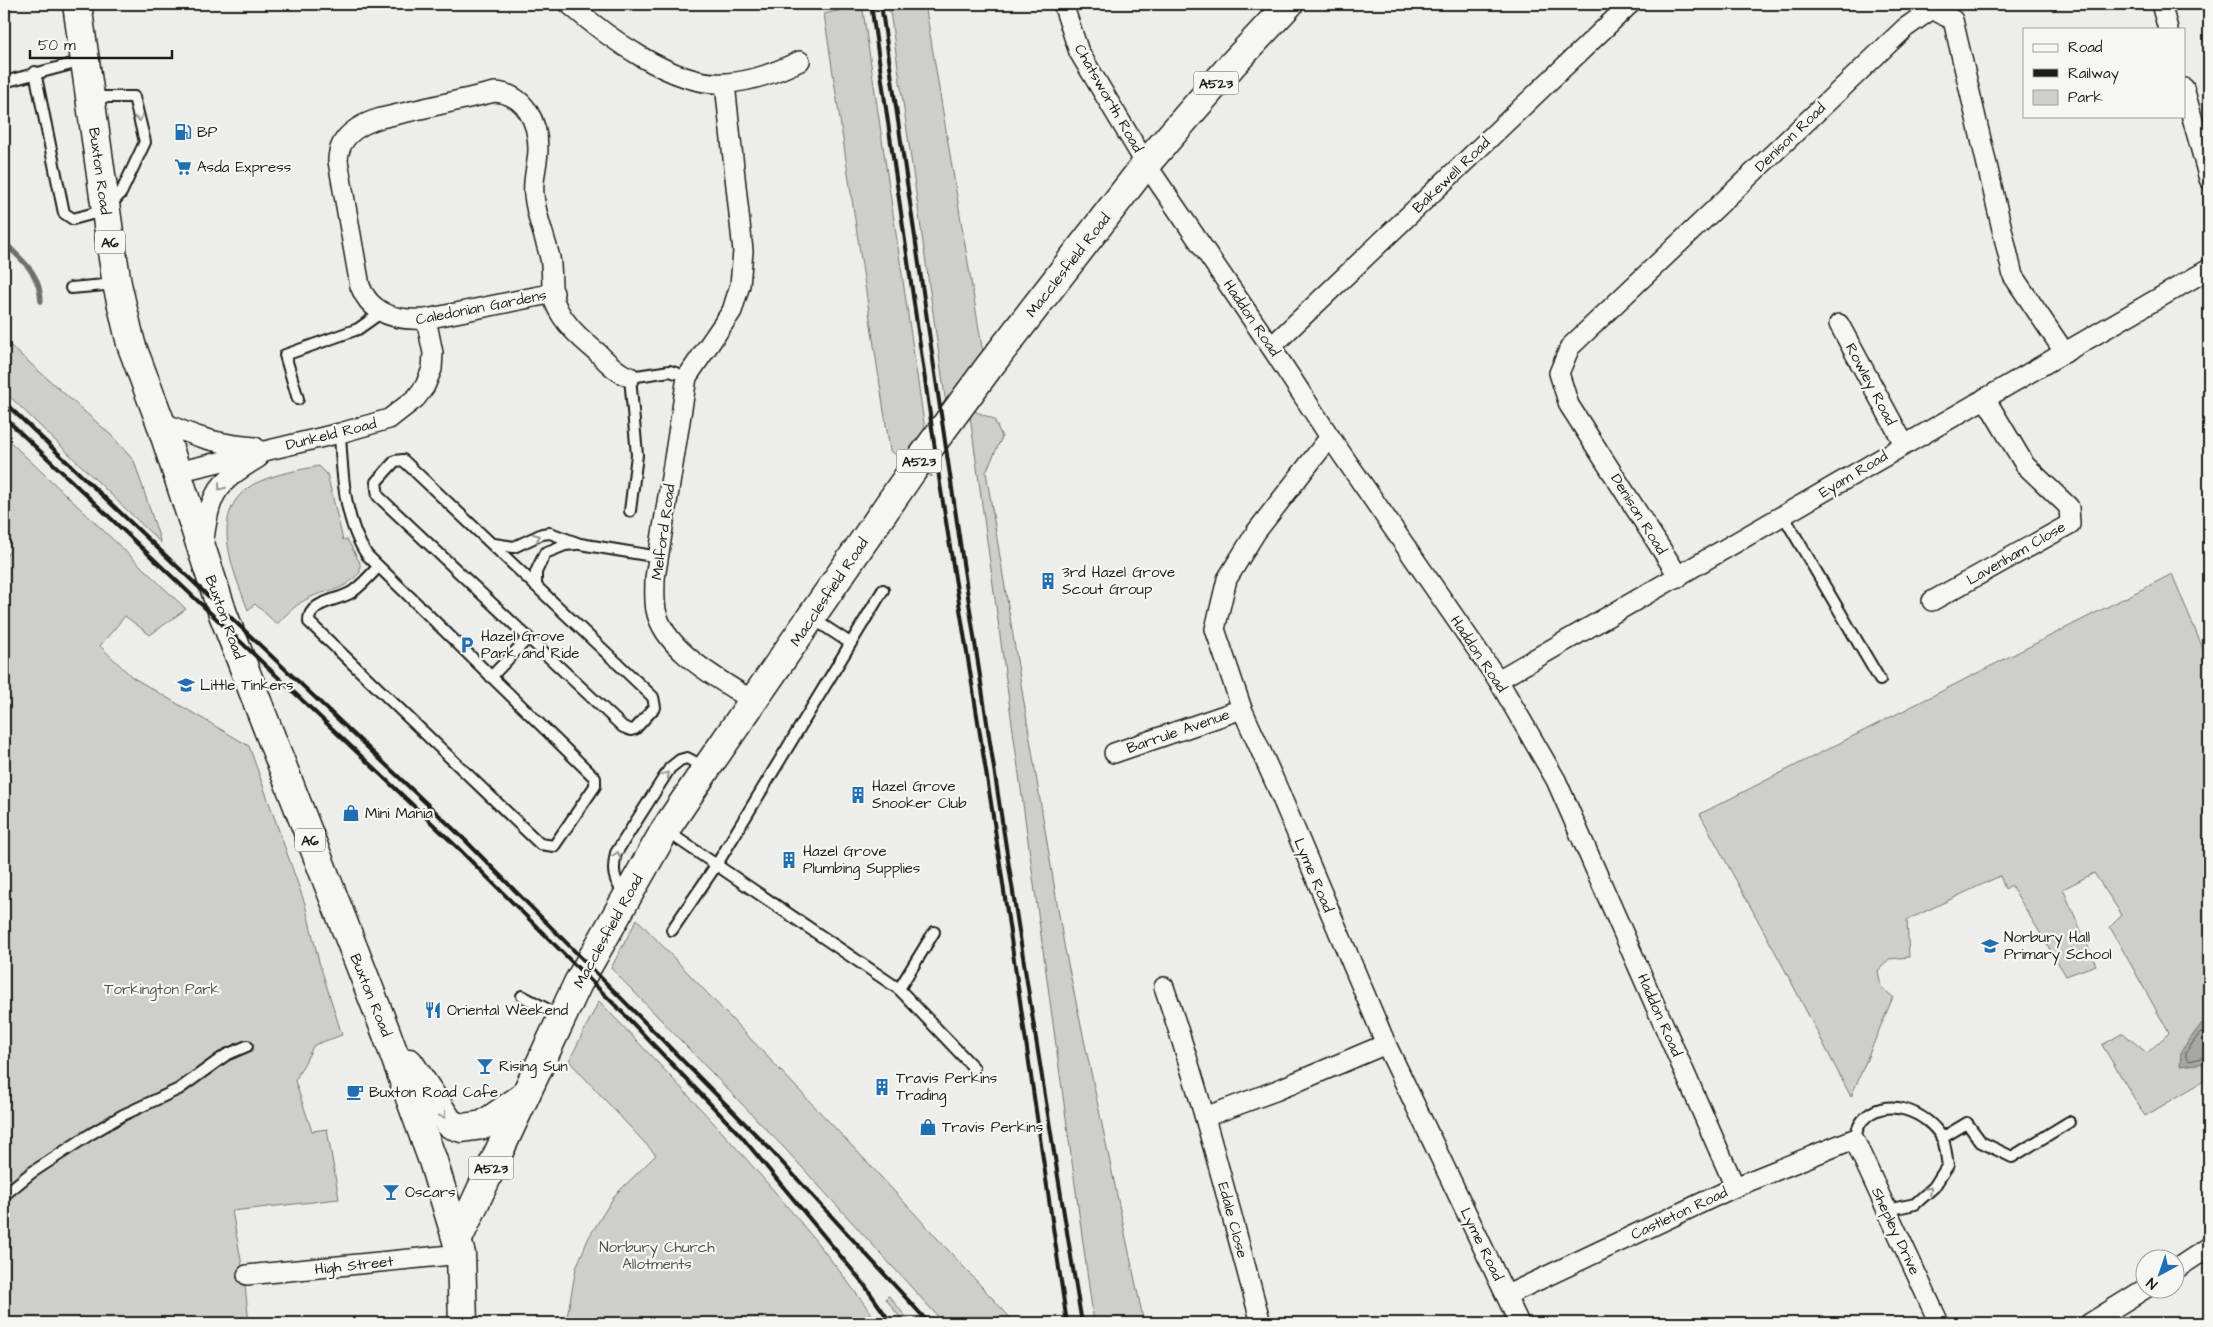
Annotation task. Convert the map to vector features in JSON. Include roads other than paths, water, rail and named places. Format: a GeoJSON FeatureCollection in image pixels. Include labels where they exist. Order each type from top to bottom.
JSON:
{"type":"FeatureCollection","features":[{"type":"Feature","properties":{"kind":"highway","name":"Buxton Road"},"geometry":{"type":"LineString","coordinates":[[77,4],[117,284],[132,344],[174,462],[223,614],[419,1120],[459,1246]]}},
{"type":"Feature","properties":{"kind":"highway","name":"Macclesfield Road"},"geometry":{"type":"LineString","coordinates":[[459,1246],[560,1016],[627,896],[706,768],[812,618],[912,471],[1146,164],[1231,66],[1289,4]]}},
{"type":"Feature","properties":{"kind":"highway"},"geometry":{"type":"LineString","coordinates":[[386,1032],[450,1124],[462,1128],[483,1125],[523,1097]]}},
{"type":"Feature","properties":{"kind":"highway","name":"A6"},"geometry":{"type":"LineString","coordinates":[[459,1246],[463,1323]]}},
{"type":"Feature","properties":{"kind":"street"},"geometry":{"type":"LineString","coordinates":[[569,4],[605,34],[637,54],[675,73],[699,81],[725,84],[770,75],[800,61]]}},
{"type":"Feature","properties":{"kind":"street","name":"Chatsworth Road"},"geometry":{"type":"LineString","coordinates":[[1063,4],[1079,52],[1146,164]]}},
{"type":"Feature","properties":{"kind":"street","name":"Bakewell Road"},"geometry":{"type":"LineString","coordinates":[[1272,347],[1630,4]]}},
{"type":"Feature","properties":{"kind":"street"},"geometry":{"type":"LineString","coordinates":[[2161,4],[2168,28]]}},
{"type":"Feature","properties":{"kind":"street","name":"Denison Road"},"geometry":{"type":"LineString","coordinates":[[1679,577],[1570,405],[1559,373],[1570,347],[1905,28],[1932,9],[1952,20],[2013,276],[2064,353]]}},
{"type":"Feature","properties":{"kind":"street","name":"Melford Road"},"geometry":{"type":"LineString","coordinates":[[725,84],[743,251],[740,285],[732,311],[693,356],[686,377],[655,578],[656,610],[674,643],[696,663],[753,701]]}},
{"type":"Feature","properties":{"kind":"street","name":"Caledonian Gardens"},"geometry":{"type":"LineString","coordinates":[[554,293],[426,319],[408,320],[382,312],[368,302],[360,286],[338,160],[338,149],[353,130],[366,123],[495,92],[506,93],[516,98],[524,105],[534,121],[538,149],[534,195],[539,225],[550,256],[555,302],[573,330],[614,368],[630,377]]}},
{"type":"Feature","properties":{"kind":"street"},"geometry":{"type":"LineString","coordinates":[[2186,95],[2209,179]]}},
{"type":"Feature","properties":{"kind":"street","name":"Haddon Road"},"geometry":{"type":"LineString","coordinates":[[1146,164],[1272,347],[1330,437],[1498,680],[1556,780],[1735,1186]]}},
{"type":"Feature","properties":{"kind":"street","name":"Eyam Road"},"geometry":{"type":"LineString","coordinates":[[1498,680],[2209,269]]}},
{"type":"Feature","properties":{"kind":"street","name":"Dunkeld Road"},"geometry":{"type":"LineString","coordinates":[[174,462],[274,448],[340,434],[389,419],[416,398],[425,386],[432,369],[434,353],[426,319]]}},
{"type":"Feature","properties":{"kind":"street","name":"Rowley Road"},"geometry":{"type":"LineString","coordinates":[[1839,324],[1904,444]]}},
{"type":"Feature","properties":{"kind":"street","name":"Lavenham Close"},"geometry":{"type":"LineString","coordinates":[[1932,601],[2070,524],[2069,507],[2025,465],[1985,398]]}},
{"type":"Feature","properties":{"kind":"street","name":"Dunkeld Road"},"geometry":{"type":"LineString","coordinates":[[160,421],[197,438],[230,445],[274,448]]}},
{"type":"Feature","properties":{"kind":"street","name":"Lyme Road"},"geometry":{"type":"LineString","coordinates":[[1330,437],[1256,532],[1227,579],[1215,629],[1242,709],[1386,1044],[1519,1323]]}},
{"type":"Feature","properties":{"kind":"street"},"geometry":{"type":"LineString","coordinates":[[174,462],[197,438]]}},
{"type":"Feature","properties":{"kind":"street","name":"Dunkeld Road"},"geometry":{"type":"LineString","coordinates":[[202,552],[208,514],[217,491],[230,474],[274,448]]}},
{"type":"Feature","properties":{"kind":"street","name":"Barrule Avenue"},"geometry":{"type":"LineString","coordinates":[[1114,753],[1242,709]]}},
{"type":"Feature","properties":{"kind":"street","name":"Edale Close"},"geometry":{"type":"LineString","coordinates":[[1164,987],[1183,1041],[1205,1117],[1261,1323]]}},
{"type":"Feature","properties":{"kind":"street"},"geometry":{"type":"LineString","coordinates":[[1205,1117],[1275,1091],[1386,1044]]}},
{"type":"Feature","properties":{"kind":"street","name":"Castleton Road"},"geometry":{"type":"LineString","coordinates":[[1507,1296],[1735,1186],[1854,1139]]}},
{"type":"Feature","properties":{"kind":"street","name":"Shepley Drive"},"geometry":{"type":"LineString","coordinates":[[1854,1139],[1939,1323]]}},
{"type":"Feature","properties":{"kind":"street","name":"High Street"},"geometry":{"type":"LineString","coordinates":[[246,1275],[459,1246]]}},
{"type":"Feature","properties":{"kind":"street"},"geometry":{"type":"LineString","coordinates":[[2186,1262],[2209,1247]]}},
{"type":"Feature","properties":{"kind":"street"},"geometry":{"type":"LineString","coordinates":[[2090,1323],[2136,1294]]}},
{"type":"Feature","properties":{"kind":"lane"},"geometry":{"type":"LineString","coordinates":[[4,82],[84,60]]}},
{"type":"Feature","properties":{"kind":"lane"},"geometry":{"type":"LineString","coordinates":[[35,72],[64,213],[73,219],[106,210],[121,193],[145,142],[134,97],[89,97]]}},
{"type":"Feature","properties":{"kind":"lane"},"geometry":{"type":"LineString","coordinates":[[71,288],[117,284]]}},
{"type":"Feature","properties":{"kind":"lane"},"geometry":{"type":"LineString","coordinates":[[298,400],[285,355],[358,329],[382,312]]}},
{"type":"Feature","properties":{"kind":"lane"},"geometry":{"type":"LineString","coordinates":[[630,511],[636,455],[630,377],[670,371],[686,377]]}},
{"type":"Feature","properties":{"kind":"lane"},"geometry":{"type":"LineString","coordinates":[[340,434],[342,470],[359,543],[378,567],[595,778],[595,786],[554,846],[540,844],[309,622],[311,611],[316,607],[346,596],[378,567]]}},
{"type":"Feature","properties":{"kind":"lane"},"geometry":{"type":"LineString","coordinates":[[395,462],[407,462],[494,544],[654,697],[656,707],[635,729],[626,729],[378,496],[376,482],[395,462]]}},
{"type":"Feature","properties":{"kind":"lane"},"geometry":{"type":"LineString","coordinates":[[1784,515],[1880,680]]}},
{"type":"Feature","properties":{"kind":"lane"},"geometry":{"type":"LineString","coordinates":[[494,544],[514,547],[542,534],[550,533],[580,544],[659,557]]}},
{"type":"Feature","properties":{"kind":"lane"},"geometry":{"type":"LineString","coordinates":[[536,584],[536,572],[545,553],[565,545],[580,544]]}},
{"type":"Feature","properties":{"kind":"lane"},"geometry":{"type":"LineString","coordinates":[[672,930],[717,864],[883,590]]}},
{"type":"Feature","properties":{"kind":"lane"},"geometry":{"type":"LineString","coordinates":[[812,618],[850,643]]}},
{"type":"Feature","properties":{"kind":"lane"},"geometry":{"type":"LineString","coordinates":[[491,676],[528,638]]}},
{"type":"Feature","properties":{"kind":"lane"},"geometry":{"type":"LineString","coordinates":[[627,896],[614,878],[613,866],[616,853],[675,764],[687,758],[706,768]]}},
{"type":"Feature","properties":{"kind":"lane"},"geometry":{"type":"LineString","coordinates":[[666,830],[899,989],[974,1068]]}},
{"type":"Feature","properties":{"kind":"lane"},"geometry":{"type":"LineString","coordinates":[[899,989],[934,932]]}},
{"type":"Feature","properties":{"kind":"lane"},"geometry":{"type":"LineString","coordinates":[[522,996],[560,1016]]}},
{"type":"Feature","properties":{"kind":"lane"},"geometry":{"type":"LineString","coordinates":[[4,1195],[89,1135],[179,1089],[226,1055],[247,1046]]}},
{"type":"Feature","properties":{"kind":"lane"},"geometry":{"type":"LineString","coordinates":[[1854,1139],[1862,1121],[1876,1110],[1896,1107],[1912,1112],[1927,1122],[1942,1138],[1948,1165],[1934,1187],[1915,1204],[1887,1210]]}},
{"type":"Feature","properties":{"kind":"lane"},"geometry":{"type":"LineString","coordinates":[[1942,1138],[1967,1123],[1981,1142],[2012,1157],[2069,1122]]}},
{"type":"Feature","properties":{"kind":"water"},"geometry":{"type":"Polygon","coordinates":[[[2202,1023],[2207,1032],[2209,1043],[2209,1054],[2206,1063],[2180,1066],[2181,1051],[2202,1023]]]}},
{"type":"Feature","properties":{"kind":"waterway"},"geometry":{"type":"LineString","coordinates":[[4,242],[33,274],[40,291],[41,301]]}},
{"type":"Feature","properties":{"kind":"waterway"},"geometry":{"type":"LineString","coordinates":[[4,537],[4,552]]}},
{"type":"Feature","properties":{"kind":"railway"},"geometry":{"type":"LineString","coordinates":[[871,4],[940,484],[992,809],[1067,1323]]}},
{"type":"Feature","properties":{"kind":"railway"},"geometry":{"type":"LineString","coordinates":[[881,4],[1003,829],[1082,1323]]}},
{"type":"Feature","properties":{"kind":"railway"},"geometry":{"type":"LineString","coordinates":[[4,402],[465,840],[768,1147],[929,1323]]}},
{"type":"Feature","properties":{"kind":"railway"},"geometry":{"type":"LineString","coordinates":[[4,417],[458,848],[620,1010],[741,1136],[863,1283],[891,1323]]}},
{"type":"Feature","properties":{"kind":"place","name":"BP"},"geometry":{"type":"Point","coordinates":[183,132]}},
{"type":"Feature","properties":{"kind":"place","name":"Asda Express"},"geometry":{"type":"Point","coordinates":[183,167]}},
{"type":"Feature","properties":{"kind":"place","name":"3rd Hazel Grove Scout Group"},"geometry":{"type":"Point","coordinates":[1048,581]}},
{"type":"Feature","properties":{"kind":"place","name":"Hazel Grove Park and Ride"},"geometry":{"type":"Point","coordinates":[467,645]}},
{"type":"Feature","properties":{"kind":"place","name":"Little Tinkers"},"geometry":{"type":"Point","coordinates":[186,685]}},
{"type":"Feature","properties":{"kind":"place","name":"Hazel Grove Snooker Club"},"geometry":{"type":"Point","coordinates":[858,795]}},
{"type":"Feature","properties":{"kind":"place","name":"Mini Mania"},"geometry":{"type":"Point","coordinates":[351,813]}},
{"type":"Feature","properties":{"kind":"place","name":"Hazel Grove Plumbing Supplies"},"geometry":{"type":"Point","coordinates":[789,860]}},
{"type":"Feature","properties":{"kind":"place","name":"Norbury Hall Primary School"},"geometry":{"type":"Point","coordinates":[1990,946]}},
{"type":"Feature","properties":{"kind":"place","name":"Oriental Weekend"},"geometry":{"type":"Point","coordinates":[433,1010]}},
{"type":"Feature","properties":{"kind":"place","name":"Rising Sun"},"geometry":{"type":"Point","coordinates":[485,1066]}},
{"type":"Feature","properties":{"kind":"place","name":"Travis Perkins Trading"},"geometry":{"type":"Point","coordinates":[882,1087]}},
{"type":"Feature","properties":{"kind":"place","name":"Buxton Road Cafe"},"geometry":{"type":"Point","coordinates":[355,1092]}},
{"type":"Feature","properties":{"kind":"place","name":"Travis Perkins"},"geometry":{"type":"Point","coordinates":[928,1127]}},
{"type":"Feature","properties":{"kind":"place","name":"Oscars"},"geometry":{"type":"Point","coordinates":[391,1192]}},
{"type":"Feature","properties":{"kind":"park label","name":"Torkington Park"},"geometry":{"type":"Point","coordinates":[162,989]}},
{"type":"Feature","properties":{"kind":"park label","name":"Norbury Church Allotments"},"geometry":{"type":"Point","coordinates":[657,1256]}}]}
